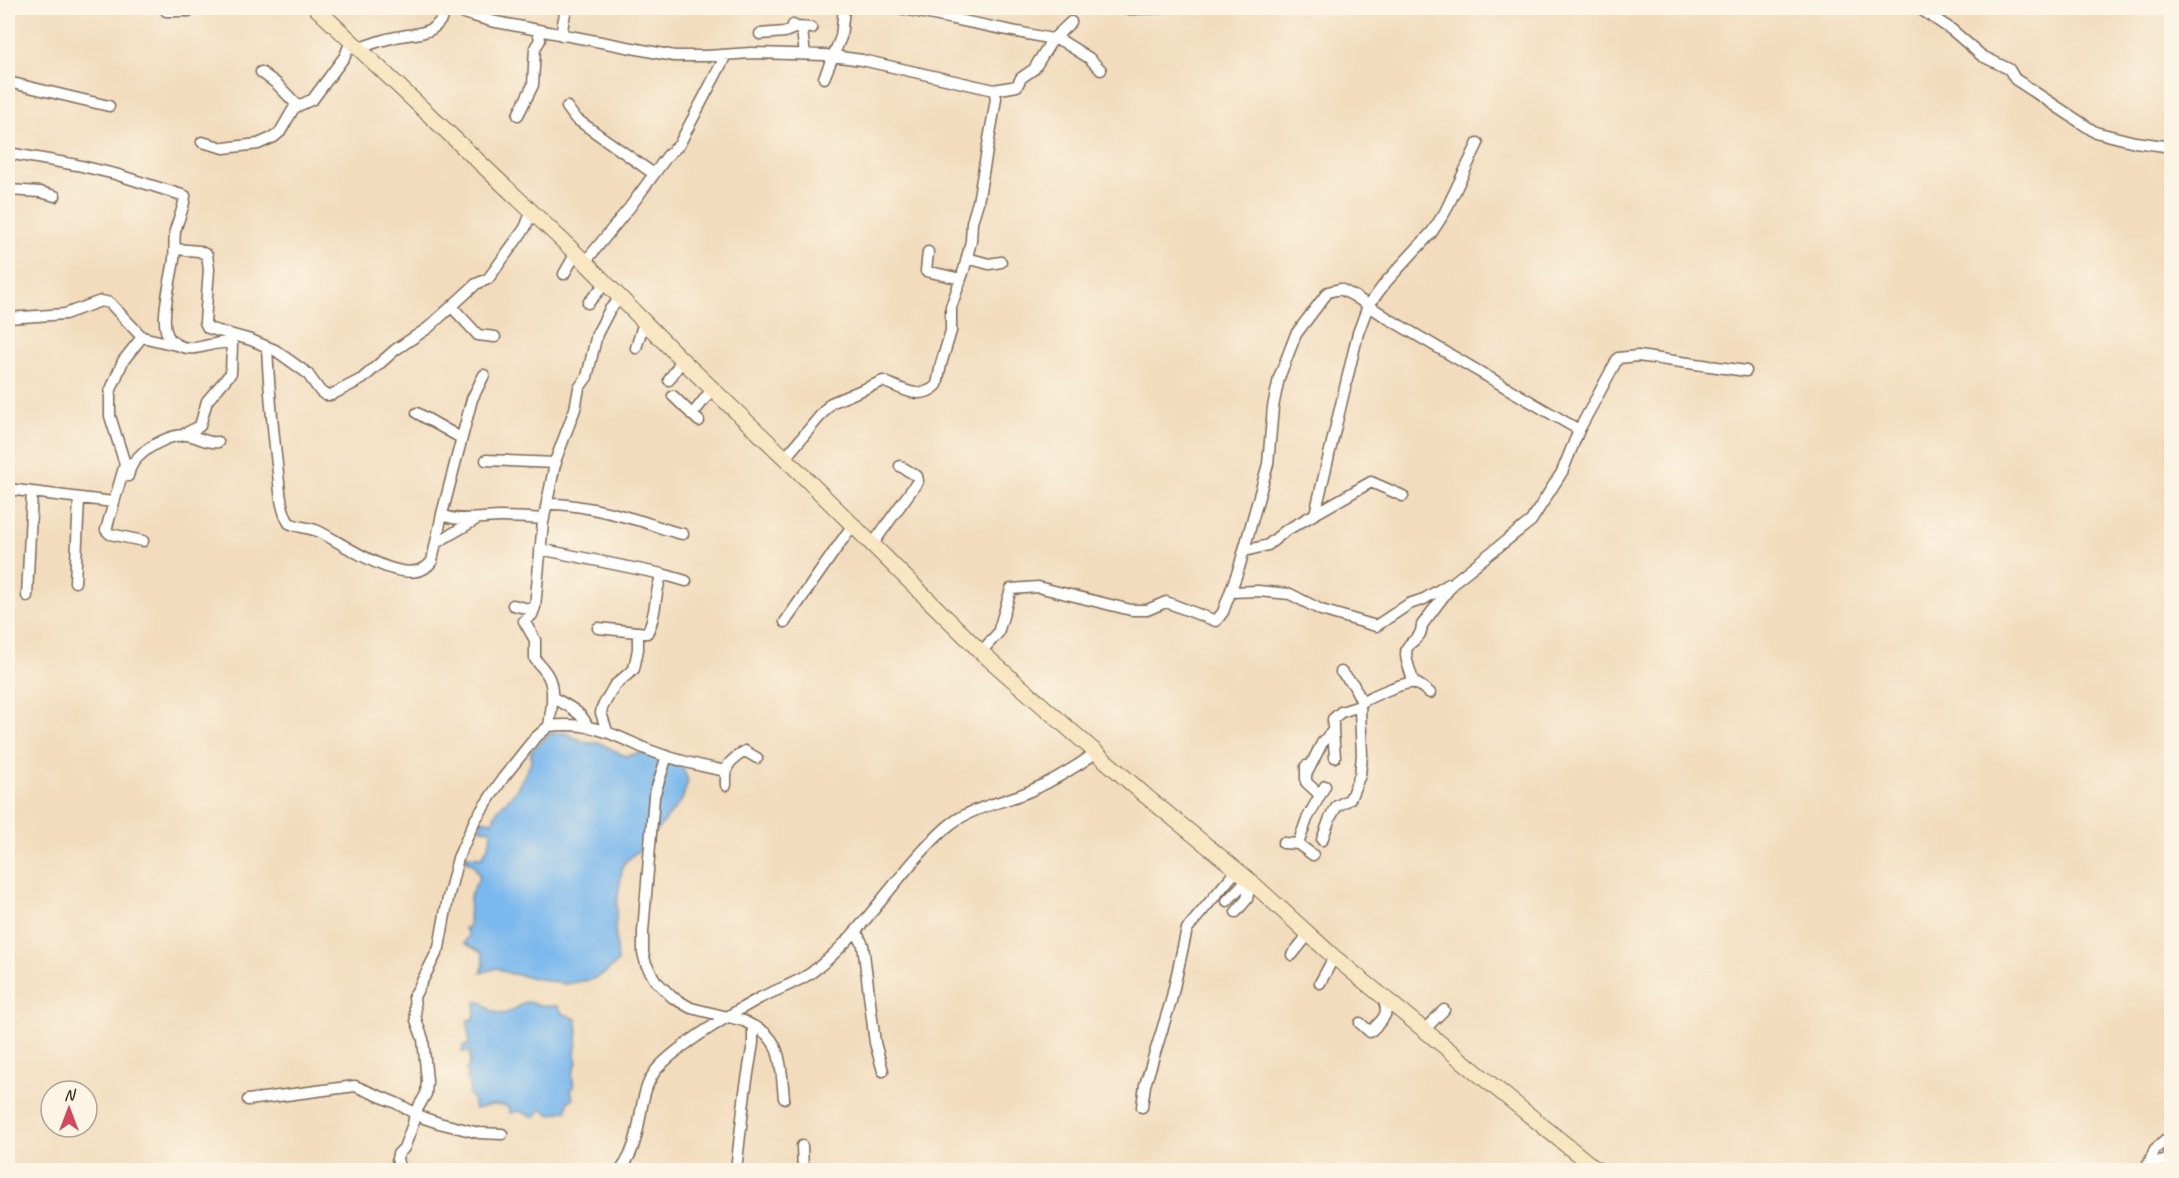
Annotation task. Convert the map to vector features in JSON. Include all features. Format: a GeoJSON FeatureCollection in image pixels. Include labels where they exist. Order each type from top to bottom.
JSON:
{"type":"FeatureCollection","features":[{"type":"Feature","properties":{"kind":"street"},"geometry":{"type":"LineString","coordinates":[[166,11],[189,11],[192,8]]}},
{"type":"Feature","properties":{"kind":"street"},"geometry":{"type":"LineString","coordinates":[[316,8],[532,210],[981,652],[1334,957],[1596,1170]]}},
{"type":"Feature","properties":{"kind":"street"},"geometry":{"type":"LineString","coordinates":[[202,142],[224,148],[258,144],[274,137],[280,132],[294,108],[313,99],[355,45],[393,37],[418,35],[433,30],[443,17],[446,8],[478,18],[674,56],[751,53],[832,56],[862,60],[994,90],[1017,86],[1021,78],[1034,69],[1052,40],[1071,22]]}},
{"type":"Feature","properties":{"kind":"street"},"geometry":{"type":"LineString","coordinates":[[478,18],[484,8]]}},
{"type":"Feature","properties":{"kind":"street"},"geometry":{"type":"LineString","coordinates":[[561,35],[566,8]]}},
{"type":"Feature","properties":{"kind":"street"},"geometry":{"type":"LineString","coordinates":[[824,78],[841,37],[843,8]]}},
{"type":"Feature","properties":{"kind":"street"},"geometry":{"type":"LineString","coordinates":[[899,8],[923,10],[1062,41],[1101,70]]}},
{"type":"Feature","properties":{"kind":"street"},"geometry":{"type":"LineString","coordinates":[[1123,8],[1161,8]]}},
{"type":"Feature","properties":{"kind":"street"},"geometry":{"type":"LineString","coordinates":[[1919,8],[1952,30],[1982,56],[2009,69],[2014,79],[2095,132],[2158,147],[2172,147]]}},
{"type":"Feature","properties":{"kind":"street"},"geometry":{"type":"LineString","coordinates":[[793,25],[802,32],[805,54]]}},
{"type":"Feature","properties":{"kind":"street"},"geometry":{"type":"LineString","coordinates":[[793,25],[812,28]]}},
{"type":"Feature","properties":{"kind":"street"},"geometry":{"type":"LineString","coordinates":[[760,34],[785,32],[793,25]]}},
{"type":"Feature","properties":{"kind":"street"},"geometry":{"type":"LineString","coordinates":[[518,115],[533,85],[535,48],[540,40],[538,30]]}},
{"type":"Feature","properties":{"kind":"street"},"geometry":{"type":"LineString","coordinates":[[564,274],[630,207],[679,145],[726,55]]}},
{"type":"Feature","properties":{"kind":"street"},"geometry":{"type":"LineString","coordinates":[[261,72],[277,84],[298,106]]}},
{"type":"Feature","properties":{"kind":"street"},"geometry":{"type":"LineString","coordinates":[[8,82],[110,106]]}},
{"type":"Feature","properties":{"kind":"street"},"geometry":{"type":"LineString","coordinates":[[785,458],[806,435],[813,422],[837,399],[853,395],[884,381],[915,394],[920,394],[937,385],[951,330],[951,307],[967,258],[994,111],[996,98],[994,90]]}},
{"type":"Feature","properties":{"kind":"street"},"geometry":{"type":"LineString","coordinates":[[567,107],[575,118],[654,174]]}},
{"type":"Feature","properties":{"kind":"street"},"geometry":{"type":"LineString","coordinates":[[1315,514],[1355,343],[1368,306],[1386,282],[1432,232],[1445,212],[1478,143]]}},
{"type":"Feature","properties":{"kind":"street"},"geometry":{"type":"LineString","coordinates":[[8,153],[106,172],[185,196],[175,232],[175,249],[165,324],[168,336],[176,345]]}},
{"type":"Feature","properties":{"kind":"street"},"geometry":{"type":"LineString","coordinates":[[8,190],[39,192],[55,196]]}},
{"type":"Feature","properties":{"kind":"street"},"geometry":{"type":"LineString","coordinates":[[175,249],[199,251],[207,255],[209,269],[205,322],[208,328],[251,340],[291,360],[307,373],[320,391],[325,395],[331,395],[362,380],[395,350],[428,328],[476,284],[488,279],[525,228],[532,210]]}},
{"type":"Feature","properties":{"kind":"street"},"geometry":{"type":"LineString","coordinates":[[928,252],[926,271],[961,279]]}},
{"type":"Feature","properties":{"kind":"street"},"geometry":{"type":"LineString","coordinates":[[967,258],[989,264],[1001,262]]}},
{"type":"Feature","properties":{"kind":"street"},"geometry":{"type":"LineString","coordinates":[[588,303],[606,283]]}},
{"type":"Feature","properties":{"kind":"street"},"geometry":{"type":"LineString","coordinates":[[981,652],[998,633],[1011,590],[1038,587],[1131,610],[1147,610],[1166,602],[1216,621],[1223,612],[1245,551],[1268,464],[1273,406],[1279,378],[1296,334],[1328,292],[1340,290],[1579,430]]}},
{"type":"Feature","properties":{"kind":"street"},"geometry":{"type":"LineString","coordinates":[[400,1170],[397,1160],[409,1135],[415,1113],[426,1094],[427,1082],[423,1039],[416,1020],[414,998],[439,948],[458,858],[475,820],[502,778],[529,745],[549,726],[552,697],[549,677],[535,659],[535,640],[524,621],[532,615],[544,519],[556,463],[575,409],[579,388],[587,377],[597,334],[610,309],[621,298]]}},
{"type":"Feature","properties":{"kind":"street"},"geometry":{"type":"LineString","coordinates":[[8,318],[64,314],[101,301],[110,303],[142,338],[185,348],[202,348],[226,342],[232,344],[231,373],[207,401],[200,426],[156,445],[143,454],[132,463],[128,475],[118,487]]}},
{"type":"Feature","properties":{"kind":"street"},"geometry":{"type":"LineString","coordinates":[[452,307],[478,335],[495,336]]}},
{"type":"Feature","properties":{"kind":"street"},"geometry":{"type":"LineString","coordinates":[[636,348],[645,322]]}},
{"type":"Feature","properties":{"kind":"street"},"geometry":{"type":"LineString","coordinates":[[142,338],[123,361],[110,392],[110,416],[125,464],[113,502],[107,532],[143,541]]}},
{"type":"Feature","properties":{"kind":"street"},"geometry":{"type":"LineString","coordinates":[[267,347],[274,442],[281,498],[289,523],[318,531],[385,567],[409,572],[428,567],[432,561],[461,438],[472,399],[484,375]]}},
{"type":"Feature","properties":{"kind":"street"},"geometry":{"type":"LineString","coordinates":[[1230,592],[1258,591],[1290,594],[1321,610],[1376,626],[1409,604],[1424,599],[1455,581],[1530,521],[1562,472],[1579,430],[1618,358],[1638,356],[1746,371]]}},
{"type":"Feature","properties":{"kind":"street"},"geometry":{"type":"LineString","coordinates":[[669,380],[682,360]]}},
{"type":"Feature","properties":{"kind":"street"},"geometry":{"type":"LineString","coordinates":[[673,396],[696,418],[712,388]]}},
{"type":"Feature","properties":{"kind":"street"},"geometry":{"type":"LineString","coordinates":[[417,413],[461,438]]}},
{"type":"Feature","properties":{"kind":"street"},"geometry":{"type":"LineString","coordinates":[[180,436],[192,436],[212,443],[218,442]]}},
{"type":"Feature","properties":{"kind":"street"},"geometry":{"type":"LineString","coordinates":[[486,460],[556,463]]}},
{"type":"Feature","properties":{"kind":"street"},"geometry":{"type":"LineString","coordinates":[[872,545],[918,481],[917,476],[900,466]]}},
{"type":"Feature","properties":{"kind":"street"},"geometry":{"type":"LineString","coordinates":[[1245,551],[1268,545],[1285,531],[1371,482],[1403,496]]}},
{"type":"Feature","properties":{"kind":"street"},"geometry":{"type":"LineString","coordinates":[[8,489],[113,502]]}},
{"type":"Feature","properties":{"kind":"street"},"geometry":{"type":"LineString","coordinates":[[27,596],[32,492]]}},
{"type":"Feature","properties":{"kind":"street"},"geometry":{"type":"LineString","coordinates":[[75,582],[79,499]]}},
{"type":"Feature","properties":{"kind":"street"},"geometry":{"type":"LineString","coordinates":[[548,504],[561,504],[619,515],[683,534]]}},
{"type":"Feature","properties":{"kind":"street"},"geometry":{"type":"LineString","coordinates":[[442,514],[445,517],[498,516],[544,519]]}},
{"type":"Feature","properties":{"kind":"street"},"geometry":{"type":"LineString","coordinates":[[436,543],[478,518]]}},
{"type":"Feature","properties":{"kind":"street"},"geometry":{"type":"LineString","coordinates":[[785,622],[852,526]]}},
{"type":"Feature","properties":{"kind":"street"},"geometry":{"type":"LineString","coordinates":[[540,549],[686,581]]}},
{"type":"Feature","properties":{"kind":"street"},"geometry":{"type":"LineString","coordinates":[[598,628],[647,633],[662,574]]}},
{"type":"Feature","properties":{"kind":"street"},"geometry":{"type":"LineString","coordinates":[[1430,693],[1413,682],[1406,652],[1408,646],[1421,633],[1422,625],[1455,581]]}},
{"type":"Feature","properties":{"kind":"street"},"geometry":{"type":"LineString","coordinates":[[513,605],[533,610]]}},
{"type":"Feature","properties":{"kind":"street"},"geometry":{"type":"LineString","coordinates":[[607,731],[601,713],[602,708],[614,686],[634,669],[638,632]]}},
{"type":"Feature","properties":{"kind":"street"},"geometry":{"type":"LineString","coordinates":[[1322,840],[1337,806],[1350,798],[1360,775],[1362,755],[1360,704],[1353,684],[1341,672]]}},
{"type":"Feature","properties":{"kind":"street"},"geometry":{"type":"LineString","coordinates":[[1335,757],[1334,719],[1341,712],[1385,690],[1413,682]]}},
{"type":"Feature","properties":{"kind":"street"},"geometry":{"type":"LineString","coordinates":[[552,697],[573,709],[585,720],[587,726]]}},
{"type":"Feature","properties":{"kind":"street"},"geometry":{"type":"LineString","coordinates":[[549,726],[587,726],[607,731],[667,756],[726,771]]}},
{"type":"Feature","properties":{"kind":"street"},"geometry":{"type":"LineString","coordinates":[[1298,844],[1307,819],[1323,790],[1306,782],[1307,769],[1322,743],[1334,731]]}},
{"type":"Feature","properties":{"kind":"street"},"geometry":{"type":"LineString","coordinates":[[726,785],[726,771],[729,762],[746,752],[757,758]]}},
{"type":"Feature","properties":{"kind":"street"},"geometry":{"type":"LineString","coordinates":[[621,1170],[630,1155],[647,1087],[656,1070],[672,1055],[758,999],[811,973],[856,931],[926,848],[947,827],[978,810],[1041,786],[1097,752]]}},
{"type":"Feature","properties":{"kind":"street"},"geometry":{"type":"LineString","coordinates":[[667,756],[654,796],[643,953],[655,980],[672,998],[690,1008],[744,1022],[766,1033],[779,1058],[784,1098]]}},
{"type":"Feature","properties":{"kind":"street"},"geometry":{"type":"LineString","coordinates":[[1283,843],[1298,844],[1313,855]]}},
{"type":"Feature","properties":{"kind":"street"},"geometry":{"type":"LineString","coordinates":[[1227,901],[1243,878]]}},
{"type":"Feature","properties":{"kind":"street"},"geometry":{"type":"LineString","coordinates":[[1236,912],[1247,899],[1249,888],[1243,878]]}},
{"type":"Feature","properties":{"kind":"street"},"geometry":{"type":"LineString","coordinates":[[1142,1107],[1145,1085],[1171,1001],[1187,929],[1243,878]]}},
{"type":"Feature","properties":{"kind":"street"},"geometry":{"type":"LineString","coordinates":[[856,931],[862,945],[875,1043],[884,1071]]}},
{"type":"Feature","properties":{"kind":"street"},"geometry":{"type":"LineString","coordinates":[[1292,955],[1304,940],[1306,932]]}},
{"type":"Feature","properties":{"kind":"street"},"geometry":{"type":"LineString","coordinates":[[1320,982],[1334,957]]}},
{"type":"Feature","properties":{"kind":"street"},"geometry":{"type":"LineString","coordinates":[[1360,1023],[1370,1032],[1383,1019],[1387,1012],[1380,994]]}},
{"type":"Feature","properties":{"kind":"street"},"geometry":{"type":"LineString","coordinates":[[1423,1030],[1444,1010]]}},
{"type":"Feature","properties":{"kind":"street"},"geometry":{"type":"LineString","coordinates":[[736,1170],[753,1043],[753,1026]]}},
{"type":"Feature","properties":{"kind":"street"},"geometry":{"type":"LineString","coordinates":[[248,1100],[355,1086],[453,1127],[479,1133],[502,1134]]}},
{"type":"Feature","properties":{"kind":"street"},"geometry":{"type":"LineString","coordinates":[[2147,1167],[2155,1149],[2172,1135]]}},
{"type":"Feature","properties":{"kind":"street"},"geometry":{"type":"LineString","coordinates":[[802,1146],[803,1170]]}},
{"type":"Feature","properties":{"kind":"street"},"geometry":{"type":"LineString","coordinates":[[2147,1167],[2165,1161],[2172,1154]]}},
{"type":"Feature","properties":{"kind":"water"},"geometry":{"type":"Polygon","coordinates":[[[551,733],[566,733],[586,743],[600,743],[625,756],[641,753],[662,758],[683,767],[688,781],[682,800],[645,845],[623,864],[615,928],[618,962],[593,979],[566,984],[508,973],[497,968],[481,973],[484,964],[482,953],[464,943],[469,935],[464,928],[469,927],[470,896],[480,876],[473,864],[466,861],[466,856],[482,857],[489,845],[492,830],[481,829],[480,820],[492,822],[498,809],[515,792],[531,763],[531,751],[551,733]]]}},
{"type":"Feature","properties":{"kind":"water"},"geometry":{"type":"Polygon","coordinates":[[[476,1002],[482,1002],[493,1011],[503,1014],[525,1002],[558,1006],[562,1013],[576,1019],[578,1031],[575,1055],[577,1062],[572,1075],[573,1099],[568,1101],[567,1110],[551,1115],[543,1109],[534,1117],[519,1111],[510,1113],[507,1106],[492,1105],[475,1109],[473,1099],[469,1095],[470,1087],[466,1077],[469,1077],[466,1071],[470,1063],[470,1053],[462,1052],[463,1045],[469,1045],[468,1020],[474,1019],[476,1002]]]}}]}
